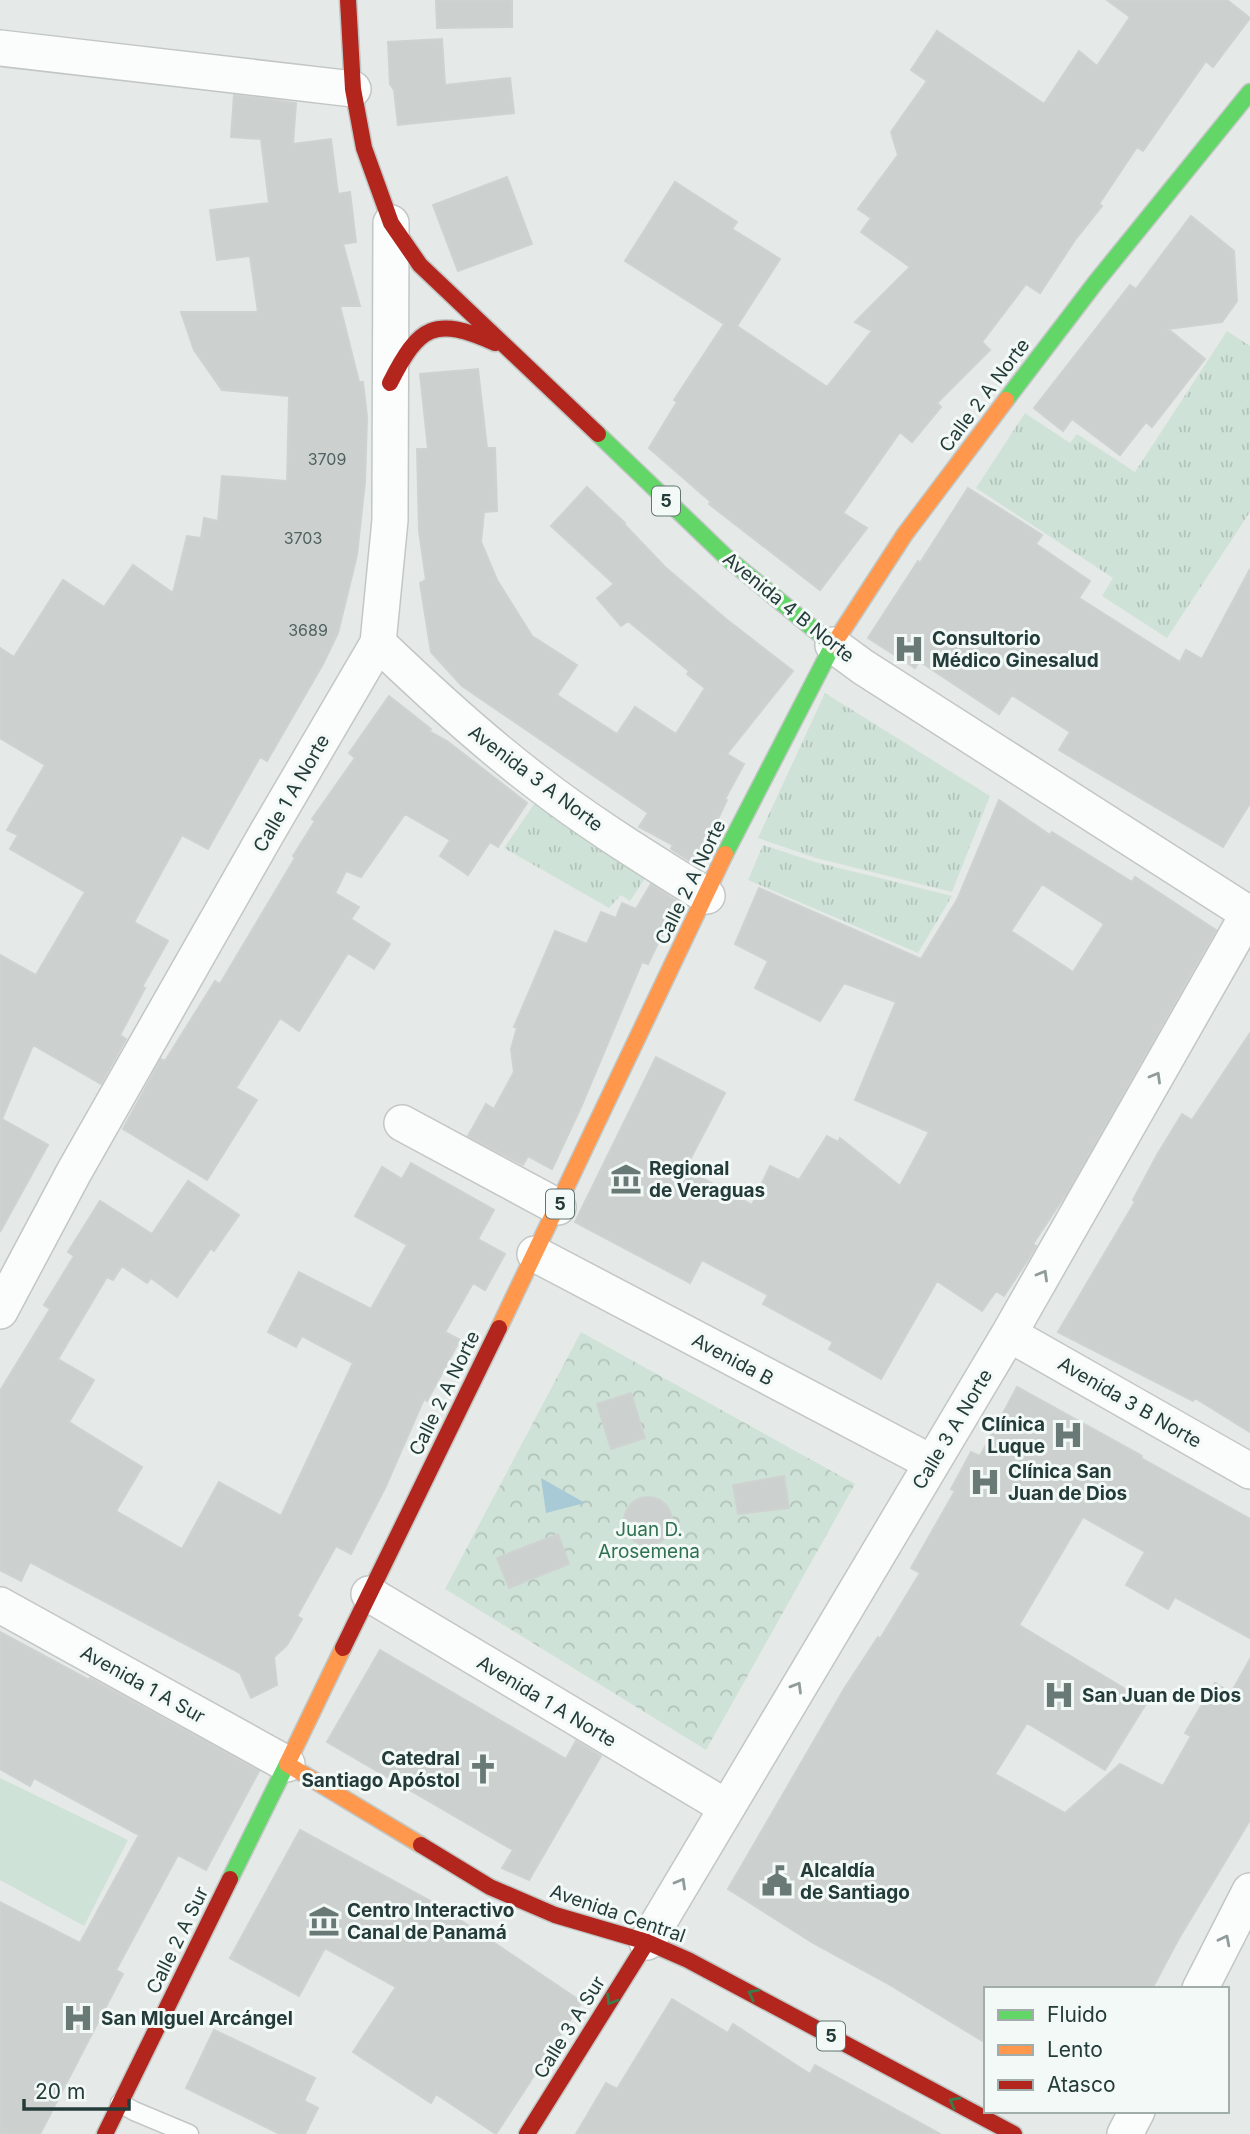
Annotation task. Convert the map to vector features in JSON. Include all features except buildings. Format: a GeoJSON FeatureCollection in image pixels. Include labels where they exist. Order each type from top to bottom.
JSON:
{"type":"FeatureCollection","features":[{"type":"Feature","properties":{"kind":"main road","name":"5"},"geometry":{"type":"LineString","coordinates":[[348,0],[352,89],[364,148],[391,223]]}},
{"type":"Feature","properties":{"kind":"main road","name":"Calle 2 A Norte"},"geometry":{"type":"LineString","coordinates":[[287,1764],[707,895],[833,645],[905,534],[1096,282],[1250,92]]}},
{"type":"Feature","properties":{"kind":"main road","name":"Avenida 4 B Norte"},"geometry":{"type":"LineString","coordinates":[[391,223],[420,265],[506,348],[726,557],[833,645]]}},
{"type":"Feature","properties":{"kind":"main road"},"geometry":{"type":"LineString","coordinates":[[390,383],[400,360],[415,339],[429,330],[448,326],[474,332],[506,348]]}},
{"type":"Feature","properties":{"kind":"main road","name":"Avenida Central"},"geometry":{"type":"LineString","coordinates":[[287,1764],[490,1887],[639,1955],[681,1956],[991,2129]]}},
{"type":"Feature","properties":{"kind":"main road","name":"Calle 2 A Sur"},"geometry":{"type":"LineString","coordinates":[[105,2134],[287,1764]]}},
{"type":"Feature","properties":{"kind":"main road"},"geometry":{"type":"LineString","coordinates":[[639,1955],[647,1958],[664,1954],[681,1956]]}},
{"type":"Feature","properties":{"kind":"main road","name":"Calle 3 A Sur"},"geometry":{"type":"LineString","coordinates":[[527,2134],[639,1955]]}},
{"type":"Feature","properties":{"kind":"street"},"geometry":{"type":"LineString","coordinates":[[0,48],[352,89]]}},
{"type":"Feature","properties":{"kind":"street","name":"Calle 1 A Norte"},"geometry":{"type":"LineString","coordinates":[[0,1311],[87,1149],[378,643],[390,520],[391,223]]}},
{"type":"Feature","properties":{"kind":"street","name":"Avenida 3 A Norte"},"geometry":{"type":"LineString","coordinates":[[378,643],[453,714],[534,781],[619,841],[707,895]]}},
{"type":"Feature","properties":{"kind":"street","name":"Avenida 4 B Norte"},"geometry":{"type":"LineString","coordinates":[[833,645],[863,667],[1249,913]]}},
{"type":"Feature","properties":{"kind":"street","name":"Calle 3 A Norte"},"geometry":{"type":"LineString","coordinates":[[639,1955],[1009,1334],[1249,913]]}},
{"type":"Feature","properties":{"kind":"street"},"geometry":{"type":"LineString","coordinates":[[402,1123],[558,1207]]}},
{"type":"Feature","properties":{"kind":"street","name":"Avenida B"},"geometry":{"type":"LineString","coordinates":[[535,1254],[932,1463]]}},
{"type":"Feature","properties":{"kind":"street","name":"Avenida 3 B Norte"},"geometry":{"type":"LineString","coordinates":[[1009,1334],[1250,1471]]}},
{"type":"Feature","properties":{"kind":"street","name":"Avenida 1 A Norte"},"geometry":{"type":"LineString","coordinates":[[369,1594],[726,1807]]}},
{"type":"Feature","properties":{"kind":"street","name":"Avenida 1 A Sur"},"geometry":{"type":"LineString","coordinates":[[0,1605],[287,1764]]}},
{"type":"Feature","properties":{"kind":"street"},"geometry":{"type":"LineString","coordinates":[[1201,1987],[1250,1891]]}},
{"type":"Feature","properties":{"kind":"street"},"geometry":{"type":"LineString","coordinates":[[1125,2134],[1136,2113]]}},
{"type":"Feature","properties":{"kind":"lane"},"geometry":{"type":"LineString","coordinates":[[120,2103],[189,2134]]}},
{"type":"Feature","properties":{"kind":"green space"},"geometry":{"type":"Polygon","coordinates":[[[1227,331],[1250,346],[1250,512],[1167,638],[1102,596],[1113,578],[976,488],[1025,413],[1070,443],[1077,434],[1135,472],[1227,331]]]}},
{"type":"Feature","properties":{"kind":"green space"},"geometry":{"type":"Polygon","coordinates":[[[825,693],[990,796],[952,892],[816,858],[758,838],[825,693]]]}},
{"type":"Feature","properties":{"kind":"green space"},"geometry":{"type":"Polygon","coordinates":[[[537,800],[647,875],[630,901],[621,895],[609,908],[504,848],[537,800]]]}},
{"type":"Feature","properties":{"kind":"green space"},"geometry":{"type":"Polygon","coordinates":[[[763,845],[815,862],[952,896],[918,953],[748,880],[763,845]]]}},
{"type":"Feature","properties":{"kind":"green space","name":"Juan D. Arosemena"},"geometry":{"type":"Polygon","coordinates":[[[581,1332],[855,1484],[706,1750],[445,1589],[581,1332]]]}},
{"type":"Feature","properties":{"kind":"green space"},"geometry":{"type":"Polygon","coordinates":[[[0,1778],[128,1840],[84,1926],[0,1880],[0,1778]]]}},
{"type":"Feature","properties":{"kind":"water"},"geometry":{"type":"Polygon","coordinates":[[[541,1478],[585,1503],[546,1513],[541,1478]]]}},
{"type":"Feature","properties":{"kind":"traffic: fast"},"geometry":{"type":"LineString","coordinates":[[1006,400],[1096,282],[1250,92]]}},
{"type":"Feature","properties":{"kind":"traffic: fast"},"geometry":{"type":"LineString","coordinates":[[598,434],[726,557],[833,645],[725,854]]}},
{"type":"Feature","properties":{"kind":"traffic: fast"},"geometry":{"type":"LineString","coordinates":[[230,1879],[287,1764]]}},
{"type":"Feature","properties":{"kind":"traffic: slow"},"geometry":{"type":"LineString","coordinates":[[833,645],[905,534],[1006,400]]}},
{"type":"Feature","properties":{"kind":"traffic: slow"},"geometry":{"type":"LineString","coordinates":[[499,1328],[725,854]]}},
{"type":"Feature","properties":{"kind":"traffic: slow"},"geometry":{"type":"LineString","coordinates":[[343,1648],[287,1764],[421,1845]]}},
{"type":"Feature","properties":{"kind":"traffic: jam"},"geometry":{"type":"LineString","coordinates":[[348,0],[353,89],[364,148],[391,223],[420,265],[598,434]]}},
{"type":"Feature","properties":{"kind":"traffic: jam"},"geometry":{"type":"LineString","coordinates":[[390,383],[410,348],[431,331],[443,328],[457,330],[495,343]]}},
{"type":"Feature","properties":{"kind":"traffic: jam"},"geometry":{"type":"LineString","coordinates":[[343,1648],[499,1328]]}},
{"type":"Feature","properties":{"kind":"traffic: jam"},"geometry":{"type":"LineString","coordinates":[[421,1845],[490,1887],[555,1915],[647,1942],[688,1960],[1014,2134]]}},
{"type":"Feature","properties":{"kind":"traffic: jam"},"geometry":{"type":"LineString","coordinates":[[105,2134],[230,1879]]}},
{"type":"Feature","properties":{"kind":"traffic: jam"},"geometry":{"type":"LineString","coordinates":[[527,2134],[647,1942]]}},
{"type":"Feature","properties":{"kind":"place","name":"Consultorio Médico Ginesalud"},"geometry":{"type":"Point","coordinates":[909,649]}},
{"type":"Feature","properties":{"kind":"place","name":"Regional de Veraguas"},"geometry":{"type":"Point","coordinates":[626,1179]}},
{"type":"Feature","properties":{"kind":"place","name":"Clínica Luque"},"geometry":{"type":"Point","coordinates":[1068,1435]}},
{"type":"Feature","properties":{"kind":"place","name":"Clínica San Juan de Dios"},"geometry":{"type":"Point","coordinates":[985,1482]}},
{"type":"Feature","properties":{"kind":"place","name":"San Juan de Dios"},"geometry":{"type":"Point","coordinates":[1059,1695]}},
{"type":"Feature","properties":{"kind":"place","name":"Catedral Santiago Apóstol"},"geometry":{"type":"Point","coordinates":[483,1769]}},
{"type":"Feature","properties":{"kind":"place","name":"Alcaldía de Santiago"},"geometry":{"type":"Point","coordinates":[777,1881]}},
{"type":"Feature","properties":{"kind":"place","name":"Centro Interactivo Canal de Panamá"},"geometry":{"type":"Point","coordinates":[324,1921]}},
{"type":"Feature","properties":{"kind":"place","name":"San MIguel Arcángel"},"geometry":{"type":"Point","coordinates":[78,2018]}}]}
